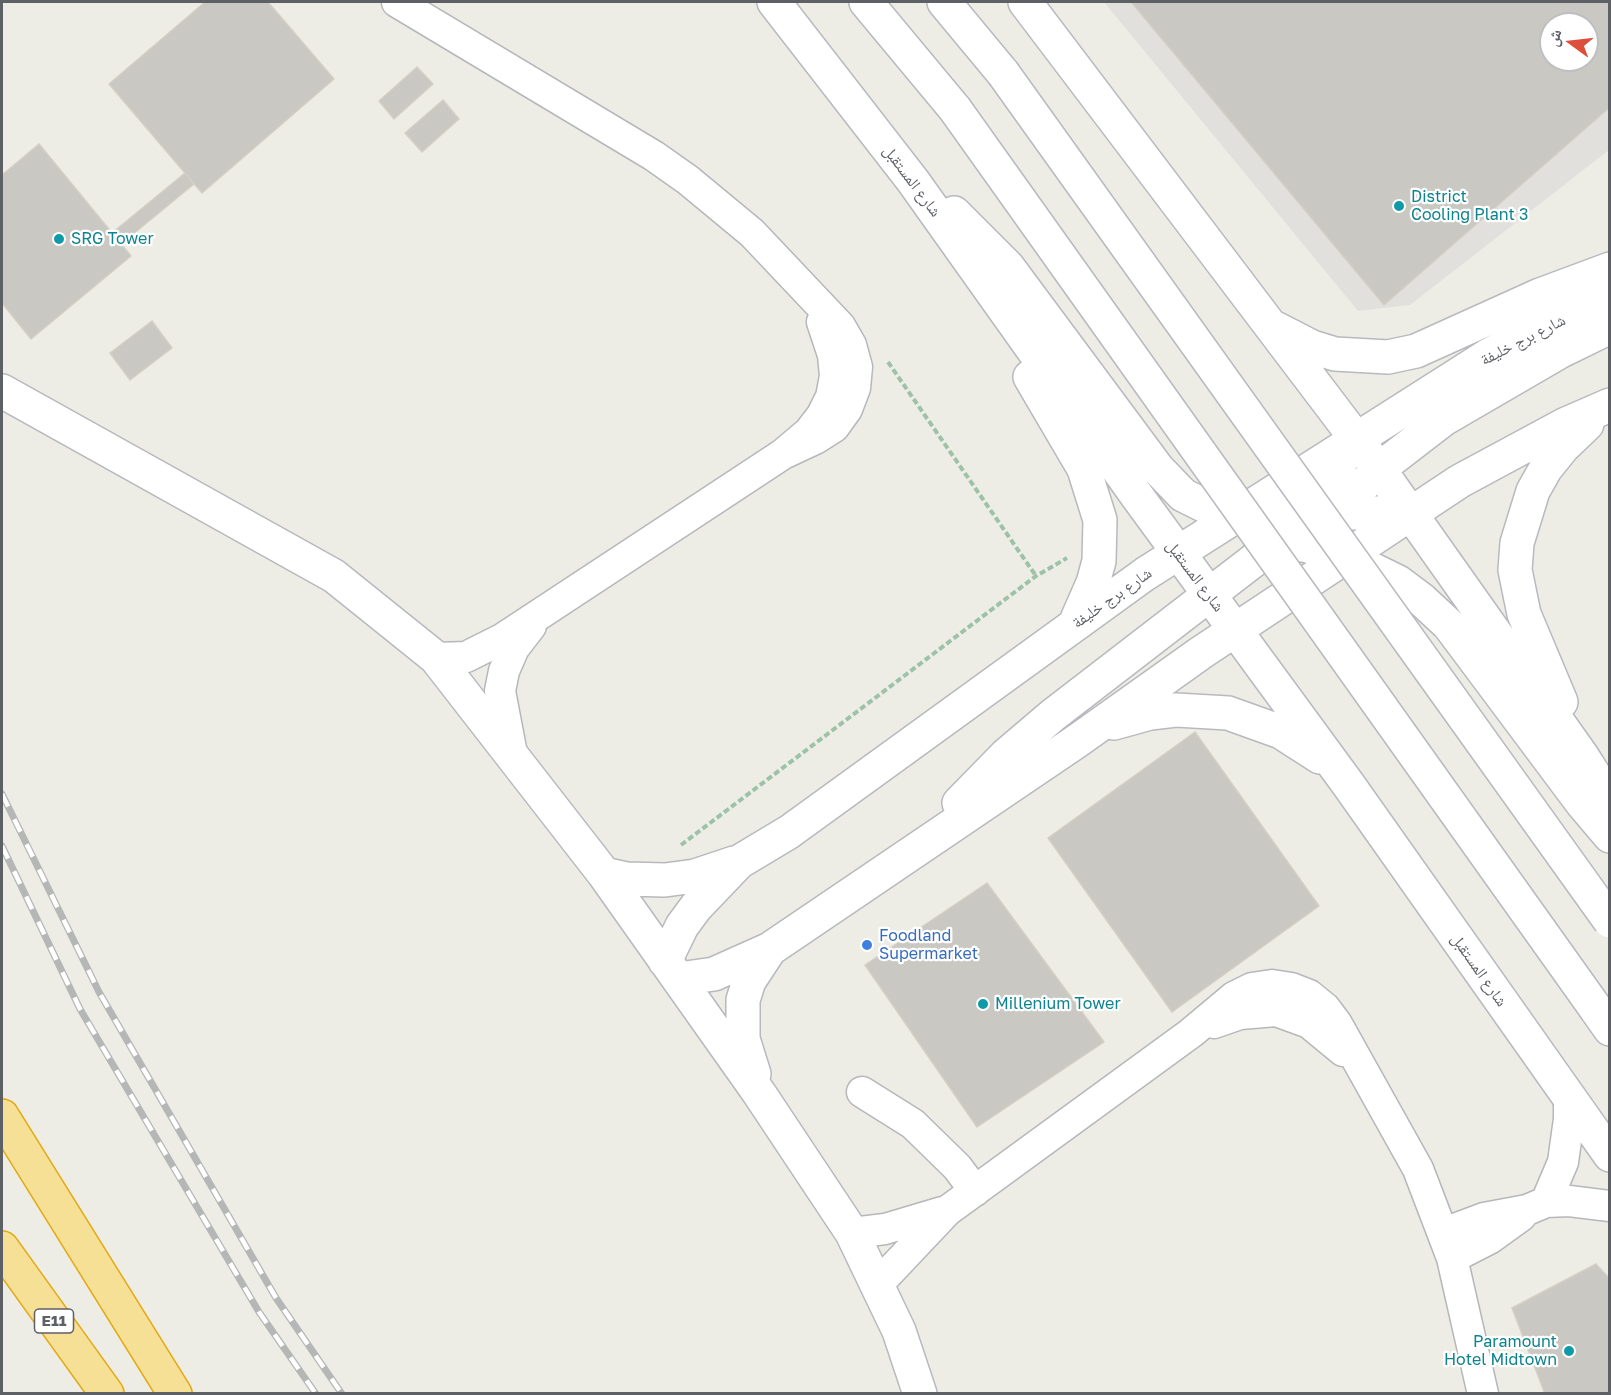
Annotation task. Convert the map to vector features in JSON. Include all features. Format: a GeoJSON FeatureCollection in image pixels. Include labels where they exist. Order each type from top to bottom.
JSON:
{"type":"FeatureCollection","features":[{"type":"Feature","properties":{"kind":"highway"},"geometry":{"type":"LineString","coordinates":[[2,1116],[175,1394]]}},
{"type":"Feature","properties":{"kind":"highway","name":"E11"},"geometry":{"type":"LineString","coordinates":[[2,1248],[107,1394]]}},
{"type":"Feature","properties":{"kind":"street"},"geometry":{"type":"LineString","coordinates":[[397,2],[644,150],[688,180],[752,232],[808,292],[828,335],[835,376],[831,397],[822,415],[809,432],[783,454],[502,639],[466,657],[436,658]]}},
{"type":"Feature","properties":{"kind":"street","name":"شارع المستقبل"},"geometry":{"type":"LineString","coordinates":[[774,2],[913,181],[1209,596],[1236,629],[1348,784],[1610,1155]]}},
{"type":"Feature","properties":{"kind":"street"},"geometry":{"type":"LineString","coordinates":[[866,2],[955,109],[1603,1019]]}},
{"type":"Feature","properties":{"kind":"street"},"geometry":{"type":"LineString","coordinates":[[944,2],[1003,73],[1610,921]]}},
{"type":"Feature","properties":{"kind":"street"},"geometry":{"type":"LineString","coordinates":[[1025,2],[1354,439],[1380,470],[1582,756],[1610,801]]}},
{"type":"Feature","properties":{"kind":"street"},"geometry":{"type":"LineString","coordinates":[[913,181],[964,221],[1008,267],[1158,469],[1183,495],[1211,509],[1244,513],[1410,513]]}},
{"type":"Feature","properties":{"kind":"street"},"geometry":{"type":"LineString","coordinates":[[1269,324],[1289,338],[1335,354],[1388,357],[1425,348],[1540,295],[1610,269]]}},
{"type":"Feature","properties":{"kind":"street","name":"شارع برج خليفة"},"geometry":{"type":"LineString","coordinates":[[672,970],[682,926],[696,907],[739,862],[789,832],[1145,574],[1244,513],[1354,439],[1489,355],[1534,331],[1610,300]]}},
{"type":"Feature","properties":{"kind":"street"},"geometry":{"type":"LineString","coordinates":[[1010,315],[1018,347],[1030,377],[1084,469],[1091,486],[1101,538],[1093,583],[1074,625]]}},
{"type":"Feature","properties":{"kind":"street"},"geometry":{"type":"LineString","coordinates":[[909,853],[1006,755],[1053,715],[1209,596],[1336,514],[1380,470],[1444,419],[1544,361],[1610,327]]}},
{"type":"Feature","properties":{"kind":"street"},"geometry":{"type":"LineString","coordinates":[[2,391],[334,576],[436,658],[604,874],[759,1093],[852,1233],[899,1331],[920,1394]]}},
{"type":"Feature","properties":{"kind":"street"},"geometry":{"type":"LineString","coordinates":[[672,970],[714,974],[770,949],[1077,741],[1236,629],[1410,513],[1460,481],[1564,425],[1610,407]]}},
{"type":"Feature","properties":{"kind":"street"},"geometry":{"type":"LineString","coordinates":[[1582,756],[1524,614],[1515,570],[1523,516],[1546,468],[1582,428],[1610,407]]}},
{"type":"Feature","properties":{"kind":"street"},"geometry":{"type":"LineString","coordinates":[[1236,629],[1279,571],[1304,513],[1323,490],[1354,439]]}},
{"type":"Feature","properties":{"kind":"street"},"geometry":{"type":"LineString","coordinates":[[1179,554],[1223,544],[1289,544],[1345,556],[1398,582],[1449,625],[1610,836]]}},
{"type":"Feature","properties":{"kind":"street"},"geometry":{"type":"LineString","coordinates":[[512,754],[500,691],[504,671],[514,648],[538,616]]}},
{"type":"Feature","properties":{"kind":"street"},"geometry":{"type":"LineString","coordinates":[[1077,741],[1125,719],[1150,713],[1184,710],[1228,713],[1255,721],[1306,746],[1348,784]]}},
{"type":"Feature","properties":{"kind":"street"},"geometry":{"type":"LineString","coordinates":[[604,874],[627,879],[665,880],[695,876],[739,862]]}},
{"type":"Feature","properties":{"kind":"street"},"geometry":{"type":"LineString","coordinates":[[759,1093],[743,1039],[741,1019],[749,981],[770,949]]}},
{"type":"Feature","properties":{"kind":"street"},"geometry":{"type":"LineString","coordinates":[[878,1284],[947,1211],[1191,1033],[1240,1014],[1276,1011],[1309,1023],[1365,1071],[1418,1170],[1448,1245],[1483,1394]]}},
{"type":"Feature","properties":{"kind":"street"},"geometry":{"type":"LineString","coordinates":[[862,1092],[913,1124],[957,1167],[975,1191]]}},
{"type":"Feature","properties":{"kind":"street"},"geometry":{"type":"LineString","coordinates":[[1537,1206],[1563,1162],[1569,1119],[1569,1098]]}},
{"type":"Feature","properties":{"kind":"street"},"geometry":{"type":"LineString","coordinates":[[1448,1245],[1484,1218],[1569,1201],[1610,1206]]}},
{"type":"Feature","properties":{"kind":"street"},"geometry":{"type":"LineString","coordinates":[[852,1233],[885,1229],[947,1211]]}},
{"type":"Feature","properties":{"kind":"path"},"geometry":{"type":"LineString","coordinates":[[881,353],[1036,576]]}},
{"type":"Feature","properties":{"kind":"path"},"geometry":{"type":"LineString","coordinates":[[665,880],[665,857],[1036,576],[1101,538]]}},
{"type":"Feature","properties":{"kind":"shaded area","name":"District Cooling Plant 3"},"geometry":{"type":"Polygon","coordinates":[[[1104,2],[1609,2],[1609,150],[1410,305],[1358,311],[1104,2]]]}},
{"type":"Feature","properties":{"kind":"building"},"geometry":{"type":"Polygon","coordinates":[[[205,2],[268,2],[334,79],[202,193],[109,84],[205,2]]]}},
{"type":"Feature","properties":{"kind":"building","name":"District Cooling Plant 3"},"geometry":{"type":"Polygon","coordinates":[[[1610,2],[1610,107],[1384,305],[1132,3],[1610,2]]]}},
{"type":"Feature","properties":{"kind":"building"},"geometry":{"type":"Polygon","coordinates":[[[417,67],[433,84],[394,119],[379,101],[417,67]]]}},
{"type":"Feature","properties":{"kind":"building"},"geometry":{"type":"Polygon","coordinates":[[[443,100],[459,119],[422,152],[405,133],[443,100]]]}},
{"type":"Feature","properties":{"kind":"building","name":"SRG Tower"},"geometry":{"type":"Polygon","coordinates":[[[39,144],[131,256],[31,339],[2,303],[2,175],[39,144]]]}},
{"type":"Feature","properties":{"kind":"building"},"geometry":{"type":"Polygon","coordinates":[[[185,173],[194,184],[121,244],[112,233],[185,173]]]}},
{"type":"Feature","properties":{"kind":"building"},"geometry":{"type":"Polygon","coordinates":[[[152,321],[172,348],[130,380],[110,353],[152,321]]]}},
{"type":"Feature","properties":{"kind":"building"},"geometry":{"type":"Polygon","coordinates":[[[1195,732],[1319,906],[1172,1012],[1048,838],[1195,732]]]}},
{"type":"Feature","properties":{"kind":"building","name":"Millenium Tower"},"geometry":{"type":"Polygon","coordinates":[[[987,883],[1104,1042],[977,1127],[865,965],[987,883]]]}},
{"type":"Feature","properties":{"kind":"building","name":"Paramount Hotel Midtown"},"geometry":{"type":"Polygon","coordinates":[[[1596,1264],[1610,1279],[1610,1394],[1545,1394],[1512,1308],[1596,1264]]]}},
{"type":"Feature","properties":{"kind":"railway"},"geometry":{"type":"LineString","coordinates":[[2,794],[99,992],[276,1298],[342,1394]]}},
{"type":"Feature","properties":{"kind":"railway"},"geometry":{"type":"LineString","coordinates":[[2,846],[80,1009],[259,1312],[316,1394]]}},
{"type":"Feature","properties":{"kind":"place","name":"District Cooling Plant 3"},"geometry":{"type":"Point","coordinates":[1399,206]}},
{"type":"Feature","properties":{"kind":"place","name":"SRG Tower"},"geometry":{"type":"Point","coordinates":[59,239]}},
{"type":"Feature","properties":{"kind":"place","name":"Foodland Supermarket"},"geometry":{"type":"Point","coordinates":[867,945]}},
{"type":"Feature","properties":{"kind":"place","name":"Millenium Tower"},"geometry":{"type":"Point","coordinates":[983,1004]}},
{"type":"Feature","properties":{"kind":"place","name":"Paramount Hotel Midtown"},"geometry":{"type":"Point","coordinates":[1569,1351]}}]}
